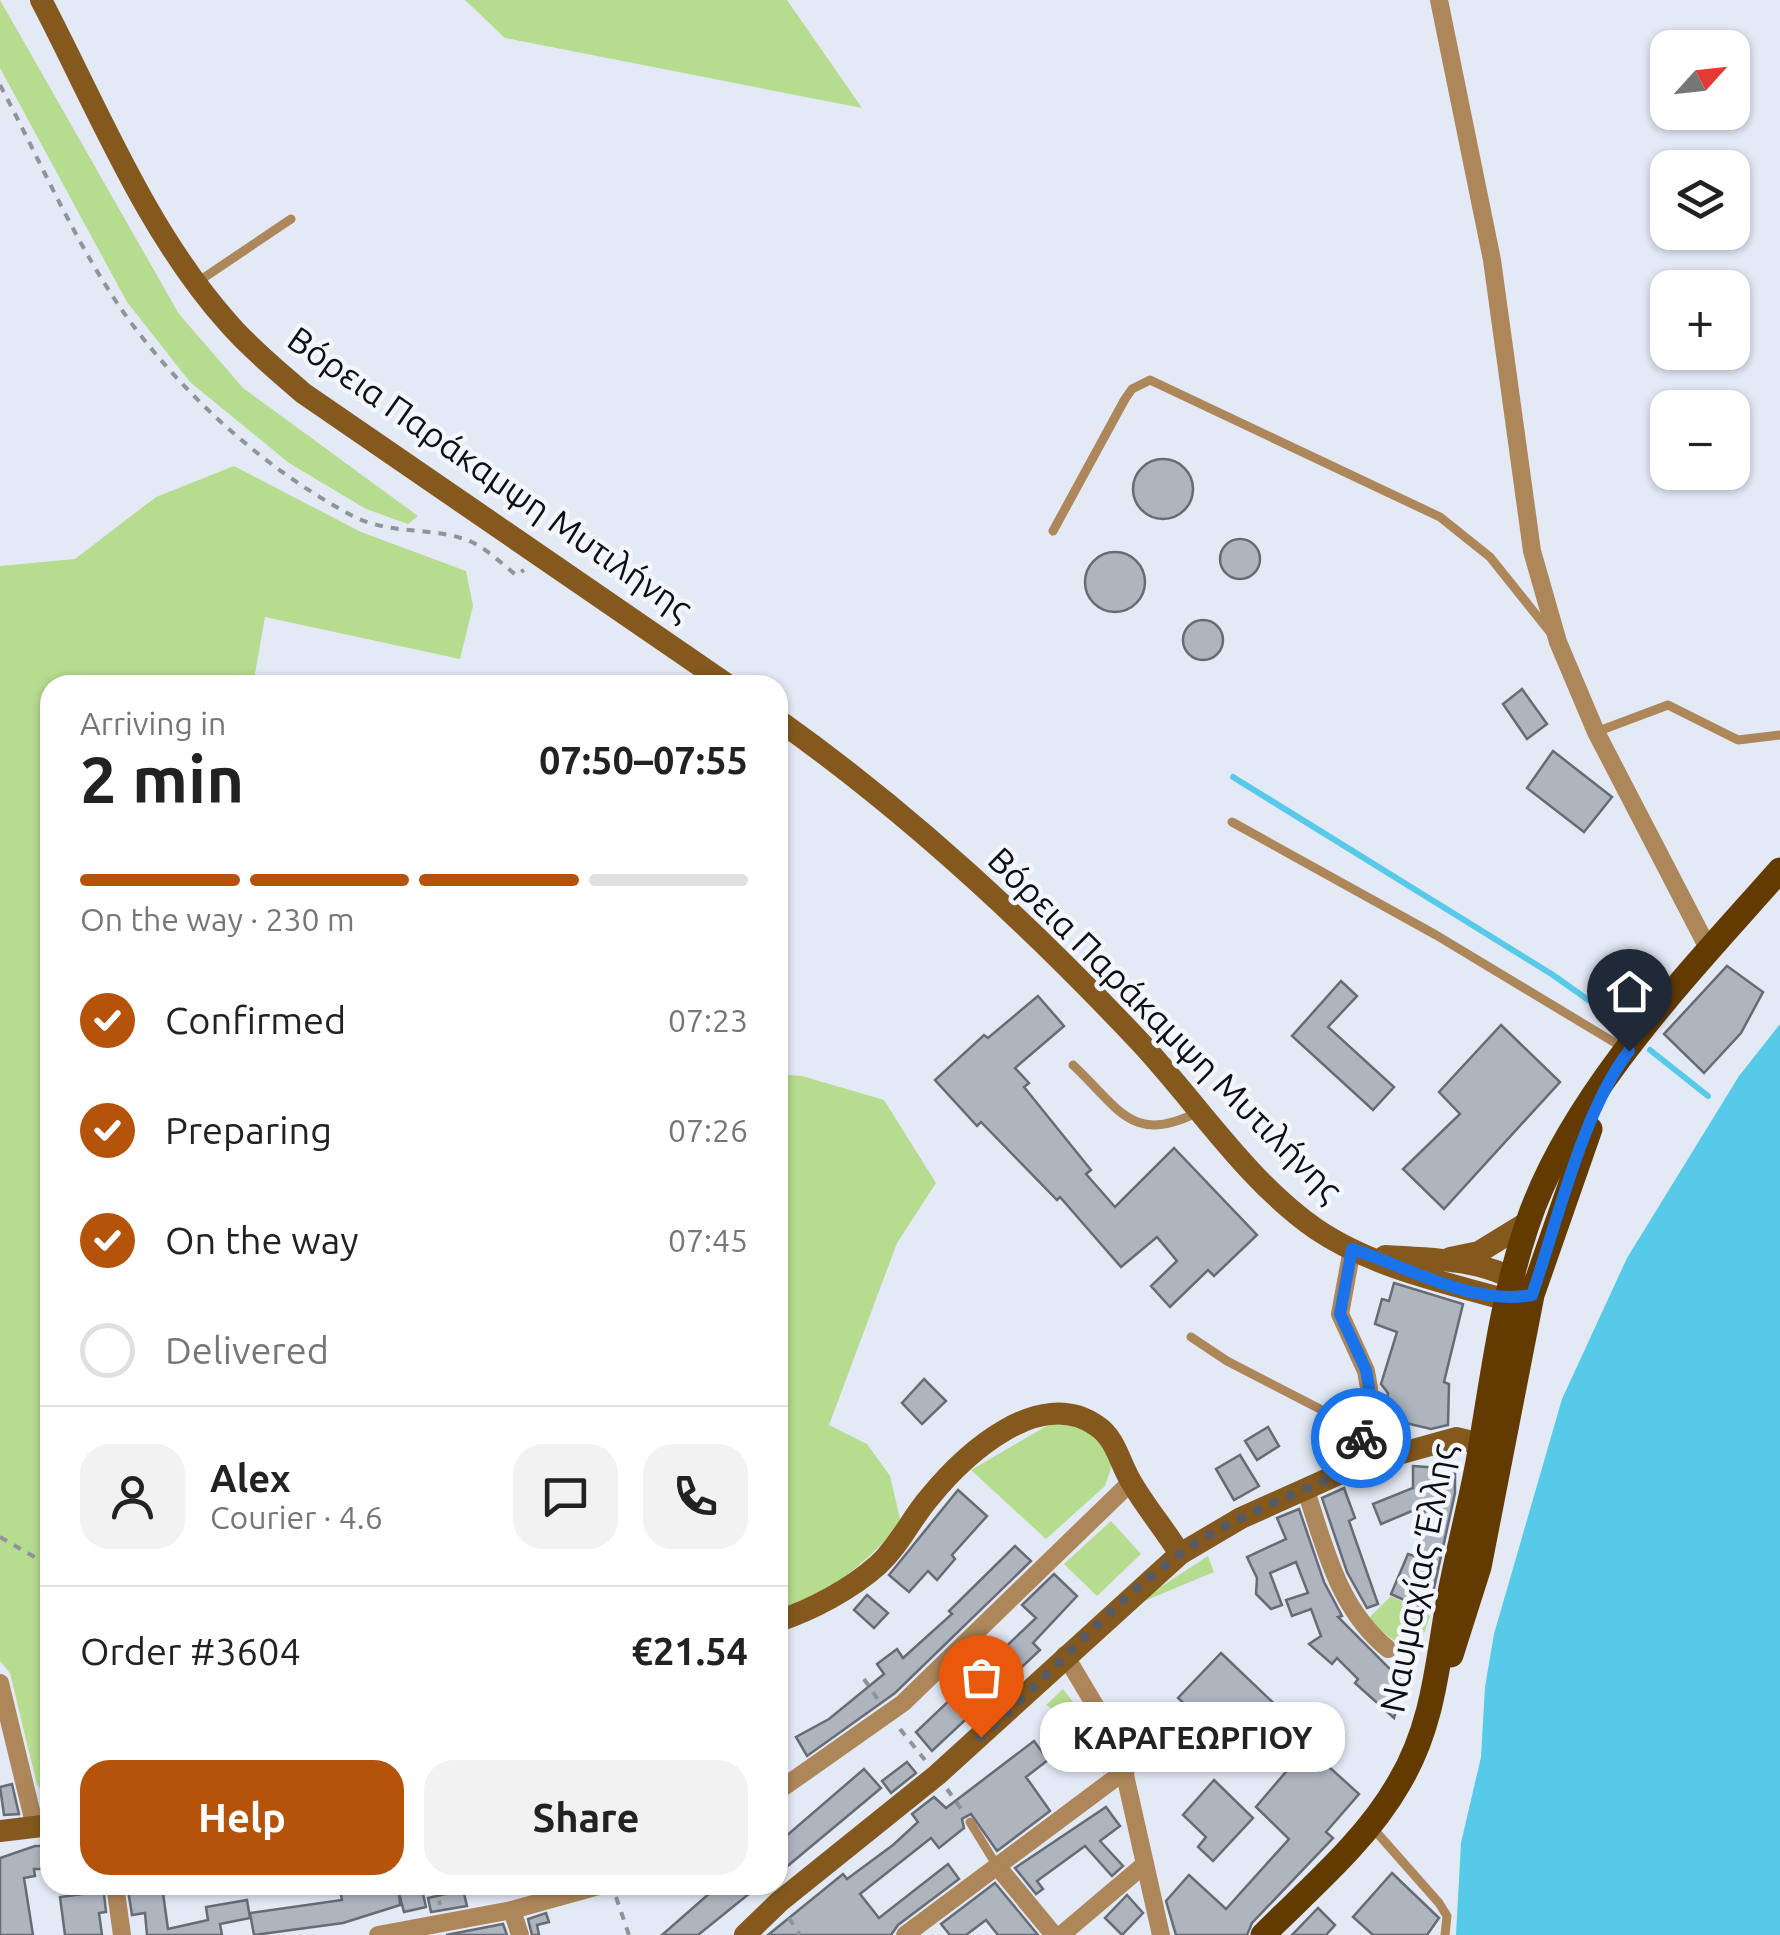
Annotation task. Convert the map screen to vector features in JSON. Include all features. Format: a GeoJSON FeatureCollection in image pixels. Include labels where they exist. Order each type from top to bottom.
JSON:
{"type":"FeatureCollection","features":[{"type":"Feature","properties":{"kind":"main road","name":"Βόρεια Παράκαμψη Μυτιλήνης"},"geometry":{"type":"LineString","coordinates":[[41,0],[154,216],[228,323],[304,393],[714,675]]}},
{"type":"Feature","properties":{"kind":"main road","name":"Βόρεια Παράκαμψη Μυτιλήνης"},"geometry":{"type":"LineString","coordinates":[[788,728],[949,859],[1042,943],[1284,1202],[1314,1228],[1403,1271],[1517,1290]]}},
{"type":"Feature","properties":{"kind":"main road"},"geometry":{"type":"LineString","coordinates":[[1437,1688],[1462,1628],[1480,1567],[1528,1222],[1573,1130],[1622,1060],[1780,870]]}},
{"type":"Feature","properties":{"kind":"main road"},"geometry":{"type":"LineString","coordinates":[[1517,1290],[1622,1060]]}},
{"type":"Feature","properties":{"kind":"main road"},"geometry":{"type":"LineString","coordinates":[[1435,1259],[1479,1252],[1528,1222]]}},
{"type":"Feature","properties":{"kind":"main road","name":"Βόρεια Παράκαμψη Μυτιλήνης"},"geometry":{"type":"LineString","coordinates":[[1362,1252],[1435,1259],[1517,1290]]}},
{"type":"Feature","properties":{"kind":"main road","name":"Ναυμαχίας Έλλης"},"geometry":{"type":"LineString","coordinates":[[1264,1935],[1370,1824],[1410,1765],[1437,1688],[1448,1603],[1517,1290]]}},
{"type":"Feature","properties":{"kind":"main road"},"geometry":{"type":"LineString","coordinates":[[788,1617],[817,1604],[880,1564],[929,1498],[973,1451],[1038,1417],[1079,1416],[1112,1440],[1130,1482],[1180,1554]]}},
{"type":"Feature","properties":{"kind":"main road"},"geometry":{"type":"LineString","coordinates":[[788,1895],[941,1780],[1065,1655],[1180,1554],[1242,1518],[1306,1490],[1360,1456],[1456,1438],[1481,1444]]}},
{"type":"Feature","properties":{"kind":"main road"},"geometry":{"type":"LineString","coordinates":[[0,1830],[40,1826]]}},
{"type":"Feature","properties":{"kind":"main road"},"geometry":{"type":"LineString","coordinates":[[746,1935],[787,1895]]}},
{"type":"Feature","properties":{"kind":"street"},"geometry":{"type":"LineString","coordinates":[[1438,0],[1492,260],[1532,551],[1558,642],[1596,732],[1710,950]]}},
{"type":"Feature","properties":{"kind":"street"},"geometry":{"type":"LineString","coordinates":[[1360,1456],[1369,1388],[1366,1370],[1340,1314],[1362,1252]]}},
{"type":"Feature","properties":{"kind":"street"},"geometry":{"type":"LineString","coordinates":[[788,1784],[903,1703],[1130,1482]]}},
{"type":"Feature","properties":{"kind":"street"},"geometry":{"type":"LineString","coordinates":[[1306,1490],[1347,1607],[1362,1628],[1388,1650]]}},
{"type":"Feature","properties":{"kind":"street"},"geometry":{"type":"LineString","coordinates":[[1065,1655],[1105,1719],[1126,1770],[1161,1935]]}},
{"type":"Feature","properties":{"kind":"street"},"geometry":{"type":"LineString","coordinates":[[0,1683],[40,1816]]}},
{"type":"Feature","properties":{"kind":"street"},"geometry":{"type":"LineString","coordinates":[[905,1935],[1126,1770]]}},
{"type":"Feature","properties":{"kind":"street"},"geometry":{"type":"LineString","coordinates":[[1062,1935],[1146,1864]]}},
{"type":"Feature","properties":{"kind":"street"},"geometry":{"type":"LineString","coordinates":[[997,1866],[1054,1935]]}},
{"type":"Feature","properties":{"kind":"street"},"geometry":{"type":"LineString","coordinates":[[116,1895],[122,1935]]}},
{"type":"Feature","properties":{"kind":"street"},"geometry":{"type":"LineString","coordinates":[[378,1935],[512,1910],[566,1895]]}},
{"type":"Feature","properties":{"kind":"street"},"geometry":{"type":"LineString","coordinates":[[512,1910],[520,1935]]}},
{"type":"Feature","properties":{"kind":"lane"},"geometry":{"type":"LineString","coordinates":[[197,282],[290,219]]}},
{"type":"Feature","properties":{"kind":"lane"},"geometry":{"type":"LineString","coordinates":[[1053,531],[1125,399],[1141,382],[1159,382],[1440,517],[1490,557],[1558,642]]}},
{"type":"Feature","properties":{"kind":"lane"},"geometry":{"type":"LineString","coordinates":[[1596,732],[1668,706],[1738,740],[1780,736]]}},
{"type":"Feature","properties":{"kind":"lane"},"geometry":{"type":"LineString","coordinates":[[1232,822],[1436,934],[1622,1060]]}},
{"type":"Feature","properties":{"kind":"lane"},"geometry":{"type":"LineString","coordinates":[[1073,1065],[1138,1126],[1162,1128],[1200,1111]]}},
{"type":"Feature","properties":{"kind":"lane"},"geometry":{"type":"LineString","coordinates":[[1190,1337],[1227,1362],[1320,1409],[1360,1456]]}},
{"type":"Feature","properties":{"kind":"lane"},"geometry":{"type":"LineString","coordinates":[[970,1822],[997,1866]]}},
{"type":"Feature","properties":{"kind":"lane"},"geometry":{"type":"LineString","coordinates":[[1370,1824],[1439,1903],[1447,1916],[1445,1935]]}},
{"type":"Feature","properties":{"kind":"path"},"geometry":{"type":"LineString","coordinates":[[0,86],[123,312],[192,395],[268,460],[351,516],[401,533],[436,533],[471,540],[516,575],[544,556]]}},
{"type":"Feature","properties":{"kind":"path"},"geometry":{"type":"LineString","coordinates":[[0,1537],[40,1560]]}},
{"type":"Feature","properties":{"kind":"path"},"geometry":{"type":"LineString","coordinates":[[941,1780],[970,1822]]}},
{"type":"Feature","properties":{"kind":"path"},"geometry":{"type":"LineString","coordinates":[[615,1895],[629,1935]]}},
{"type":"Feature","properties":{"kind":"green space"},"geometry":{"type":"Polygon","coordinates":[[[0,0],[179,314],[243,388],[418,516],[408,524],[366,509],[289,463],[190,382],[127,302],[0,68],[0,0]]]}},
{"type":"Feature","properties":{"kind":"green space"},"geometry":{"type":"Polygon","coordinates":[[[465,0],[787,0],[862,108],[505,38],[465,0]]]}},
{"type":"Feature","properties":{"kind":"green space"},"geometry":{"type":"Polygon","coordinates":[[[234,466],[361,532],[466,571],[473,606],[460,659],[265,617],[255,675],[40,675],[40,1788],[10,1673],[0,1661],[0,566],[75,559],[156,497],[234,466]]]}},
{"type":"Feature","properties":{"kind":"green space"},"geometry":{"type":"Polygon","coordinates":[[[788,1075],[884,1100],[936,1183],[897,1243],[829,1425],[867,1444],[890,1476],[901,1523],[846,1576],[788,1607],[788,1075]]]}},
{"type":"Feature","properties":{"kind":"green space"},"geometry":{"type":"Polygon","coordinates":[[[1050,1424],[1085,1424],[1115,1456],[1105,1486],[1046,1539],[971,1470],[1050,1424]]]}},
{"type":"Feature","properties":{"kind":"green space"},"geometry":{"type":"Polygon","coordinates":[[[1111,1521],[1141,1554],[1097,1596],[1064,1564],[1111,1521]]]}},
{"type":"Feature","properties":{"kind":"green space"},"geometry":{"type":"Polygon","coordinates":[[[1208,1556],[1214,1572],[1130,1607],[1208,1556]]]}},
{"type":"Feature","properties":{"kind":"green space"},"geometry":{"type":"Polygon","coordinates":[[[1391,1596],[1430,1616],[1416,1657],[1367,1620],[1391,1596]]]}},
{"type":"Feature","properties":{"kind":"green space"},"geometry":{"type":"Polygon","coordinates":[[[1063,1689],[1076,1706],[1063,1715],[1046,1705],[1063,1689]]]}},
{"type":"Feature","properties":{"kind":"water"},"geometry":{"type":"Polygon","coordinates":[[[1780,1024],[1780,1935],[1456,1935],[1461,1843],[1481,1757],[1485,1687],[1494,1634],[1562,1399],[1627,1258],[1739,1076],[1780,1024]]]}},
{"type":"Feature","properties":{"kind":"building"},"geometry":{"type":"Polygon","coordinates":[[[1163,459],[1184,468],[1193,489],[1184,510],[1163,519],[1142,510],[1133,489],[1142,468],[1163,459]]]}},
{"type":"Feature","properties":{"kind":"building"},"geometry":{"type":"Polygon","coordinates":[[[1240,539],[1254,545],[1260,559],[1254,573],[1240,579],[1226,573],[1220,559],[1226,545],[1240,539]]]}},
{"type":"Feature","properties":{"kind":"building"},"geometry":{"type":"Polygon","coordinates":[[[1115,552],[1136,561],[1145,582],[1136,603],[1115,612],[1094,603],[1085,582],[1094,561],[1115,552]]]}},
{"type":"Feature","properties":{"kind":"building"},"geometry":{"type":"Polygon","coordinates":[[[1203,620],[1217,626],[1223,640],[1217,654],[1203,660],[1189,654],[1183,640],[1189,626],[1203,620]]]}},
{"type":"Feature","properties":{"kind":"building"},"geometry":{"type":"Polygon","coordinates":[[[1522,689],[1547,724],[1527,739],[1503,704],[1522,689]]]}},
{"type":"Feature","properties":{"kind":"building"},"geometry":{"type":"Polygon","coordinates":[[[1553,751],[1612,797],[1584,832],[1527,788],[1553,751]]]}},
{"type":"Feature","properties":{"kind":"building"},"geometry":{"type":"Polygon","coordinates":[[[1727,966],[1763,992],[1741,1033],[1704,1073],[1664,1034],[1727,966]]]}},
{"type":"Feature","properties":{"kind":"building"},"geometry":{"type":"Polygon","coordinates":[[[1341,981],[1357,996],[1328,1027],[1394,1087],[1373,1110],[1292,1036],[1341,981]]]}},
{"type":"Feature","properties":{"kind":"building"},"geometry":{"type":"Polygon","coordinates":[[[1038,996],[1064,1026],[1015,1068],[1029,1083],[1024,1087],[1091,1170],[1086,1174],[1115,1207],[1174,1148],[1257,1235],[1214,1276],[1208,1270],[1170,1307],[1151,1286],[1177,1261],[1157,1237],[1121,1267],[1060,1197],[1057,1200],[981,1122],[977,1126],[935,1080],[984,1035],[988,1038],[1038,996]]]}},
{"type":"Feature","properties":{"kind":"building"},"geometry":{"type":"Polygon","coordinates":[[[1501,1025],[1560,1082],[1444,1209],[1403,1169],[1460,1114],[1439,1092],[1501,1025]]]}},
{"type":"Feature","properties":{"kind":"building"},"geometry":{"type":"Polygon","coordinates":[[[1394,1283],[1463,1304],[1444,1382],[1449,1384],[1448,1425],[1431,1429],[1384,1418],[1388,1393],[1381,1384],[1397,1332],[1375,1324],[1382,1299],[1389,1301],[1394,1283]]]}},
{"type":"Feature","properties":{"kind":"building"},"geometry":{"type":"Polygon","coordinates":[[[924,1379],[946,1401],[922,1424],[902,1403],[924,1379]]]}},
{"type":"Feature","properties":{"kind":"building"},"geometry":{"type":"Polygon","coordinates":[[[1268,1427],[1279,1446],[1257,1460],[1245,1441],[1268,1427]]]}},
{"type":"Feature","properties":{"kind":"building"},"geometry":{"type":"Polygon","coordinates":[[[1240,1455],[1259,1486],[1234,1500],[1216,1469],[1240,1455]]]}},
{"type":"Feature","properties":{"kind":"building"},"geometry":{"type":"Polygon","coordinates":[[[1413,1466],[1455,1469],[1455,1493],[1434,1588],[1424,1609],[1391,1594],[1408,1554],[1414,1556],[1426,1505],[1381,1524],[1373,1504],[1413,1488],[1413,1466]]]}},
{"type":"Feature","properties":{"kind":"building"},"geometry":{"type":"Polygon","coordinates":[[[1344,1488],[1355,1518],[1349,1521],[1378,1604],[1367,1608],[1347,1572],[1322,1498],[1344,1488]]]}},
{"type":"Feature","properties":{"kind":"building"},"geometry":{"type":"Polygon","coordinates":[[[958,1490],[987,1516],[952,1555],[955,1559],[937,1580],[928,1571],[909,1592],[889,1575],[958,1490]]]}},
{"type":"Feature","properties":{"kind":"building"},"geometry":{"type":"Polygon","coordinates":[[[1299,1509],[1324,1582],[1342,1616],[1338,1617],[1404,1683],[1394,1718],[1355,1683],[1358,1679],[1337,1658],[1332,1664],[1309,1644],[1321,1636],[1311,1609],[1292,1616],[1286,1600],[1308,1593],[1296,1562],[1270,1573],[1282,1605],[1271,1609],[1256,1594],[1257,1578],[1247,1557],[1286,1539],[1277,1518],[1299,1509]]]}},
{"type":"Feature","properties":{"kind":"building"},"geometry":{"type":"Polygon","coordinates":[[[1015,1546],[1031,1561],[895,1693],[807,1756],[796,1737],[829,1719],[884,1674],[877,1664],[897,1649],[903,1658],[952,1614],[949,1611],[1015,1546]]]}},
{"type":"Feature","properties":{"kind":"building"},"geometry":{"type":"Polygon","coordinates":[[[1054,1574],[1077,1596],[1033,1643],[1040,1650],[932,1751],[916,1732],[1036,1618],[1022,1605],[1054,1574]]]}},
{"type":"Feature","properties":{"kind":"building"},"geometry":{"type":"Polygon","coordinates":[[[867,1595],[888,1613],[874,1628],[854,1610],[867,1595]]]}},
{"type":"Feature","properties":{"kind":"building"},"geometry":{"type":"Polygon","coordinates":[[[1221,1653],[1285,1714],[1244,1759],[1178,1698],[1221,1653]]]}},
{"type":"Feature","properties":{"kind":"building"},"geometry":{"type":"Polygon","coordinates":[[[1078,1706],[1106,1749],[1110,1766],[1104,1771],[1064,1716],[1078,1706]]]}},
{"type":"Feature","properties":{"kind":"building"},"geometry":{"type":"Polygon","coordinates":[[[1034,1741],[1048,1760],[1026,1777],[1050,1811],[997,1851],[971,1814],[962,1819],[964,1828],[939,1848],[931,1838],[860,1894],[879,1918],[948,1864],[959,1879],[898,1925],[891,1935],[768,1935],[843,1874],[847,1879],[893,1845],[918,1822],[912,1814],[934,1797],[946,1808],[1034,1741]]]}},
{"type":"Feature","properties":{"kind":"building"},"geometry":{"type":"Polygon","coordinates":[[[1307,1747],[1359,1794],[1326,1832],[1333,1838],[1252,1923],[1247,1935],[1176,1935],[1166,1901],[1189,1875],[1226,1909],[1289,1839],[1256,1807],[1307,1747]]]}},
{"type":"Feature","properties":{"kind":"building"},"geometry":{"type":"Polygon","coordinates":[[[907,1762],[916,1773],[891,1793],[882,1781],[907,1762]]]}},
{"type":"Feature","properties":{"kind":"building"},"geometry":{"type":"Polygon","coordinates":[[[864,1769],[881,1788],[788,1866],[788,1834],[864,1769]]]}},
{"type":"Feature","properties":{"kind":"building"},"geometry":{"type":"Polygon","coordinates":[[[1214,1780],[1253,1818],[1213,1861],[1198,1847],[1206,1837],[1183,1815],[1214,1780]]]}},
{"type":"Feature","properties":{"kind":"building"},"geometry":{"type":"Polygon","coordinates":[[[12,1784],[19,1814],[4,1815],[0,1787],[12,1784]]]}},
{"type":"Feature","properties":{"kind":"building"},"geometry":{"type":"Polygon","coordinates":[[[1106,1807],[1120,1826],[1100,1841],[1123,1866],[1112,1876],[1085,1846],[1037,1881],[1043,1889],[1036,1894],[1015,1868],[1106,1807]]]}},
{"type":"Feature","properties":{"kind":"building"},"geometry":{"type":"Polygon","coordinates":[[[40,1846],[40,1869],[34,1869],[35,1876],[24,1878],[33,1935],[0,1935],[0,1858],[40,1846]]]}},
{"type":"Feature","properties":{"kind":"building"},"geometry":{"type":"Polygon","coordinates":[[[1392,1873],[1439,1918],[1427,1935],[1373,1935],[1353,1917],[1392,1873]]]}},
{"type":"Feature","properties":{"kind":"building"},"geometry":{"type":"Polygon","coordinates":[[[995,1883],[1038,1935],[998,1935],[986,1920],[966,1935],[950,1935],[941,1924],[995,1883]]]}},
{"type":"Feature","properties":{"kind":"building"},"geometry":{"type":"Polygon","coordinates":[[[104,1895],[106,1912],[99,1913],[102,1935],[65,1935],[60,1897],[104,1895]]]}},
{"type":"Feature","properties":{"kind":"building"},"geometry":{"type":"Polygon","coordinates":[[[129,1895],[163,1895],[168,1929],[208,1920],[206,1907],[247,1900],[250,1918],[220,1924],[222,1935],[147,1935],[145,1913],[132,1915],[129,1895]]]}},
{"type":"Feature","properties":{"kind":"building"},"geometry":{"type":"Polygon","coordinates":[[[341,1895],[399,1895],[400,1905],[343,1923],[254,1935],[250,1913],[342,1900],[341,1895]]]}},
{"type":"Feature","properties":{"kind":"building"},"geometry":{"type":"Polygon","coordinates":[[[400,1895],[423,1895],[426,1907],[404,1912],[400,1895]]]}},
{"type":"Feature","properties":{"kind":"building"},"geometry":{"type":"Polygon","coordinates":[[[464,1895],[467,1906],[431,1912],[428,1898],[464,1895]]]}},
{"type":"Feature","properties":{"kind":"building"},"geometry":{"type":"Polygon","coordinates":[[[708,1895],[748,1895],[698,1935],[662,1935],[708,1895]]]}},
{"type":"Feature","properties":{"kind":"building"},"geometry":{"type":"Polygon","coordinates":[[[1127,1895],[1143,1913],[1122,1935],[1105,1918],[1127,1895]]]}},
{"type":"Feature","properties":{"kind":"building"},"geometry":{"type":"Polygon","coordinates":[[[1318,1908],[1335,1925],[1326,1935],[1292,1935],[1318,1908]]]}},
{"type":"Feature","properties":{"kind":"building"},"geometry":{"type":"Polygon","coordinates":[[[546,1913],[549,1922],[537,1925],[539,1935],[532,1935],[528,1919],[546,1913]]]}},
{"type":"Feature","properties":{"kind":"building"},"geometry":{"type":"Polygon","coordinates":[[[503,1924],[507,1935],[446,1935],[503,1924]]]}},
{"type":"Feature","properties":{"kind":"waterway"},"geometry":{"type":"LineString","coordinates":[[1233,777],[1553,975],[1625,1026]]}},
{"type":"Feature","properties":{"kind":"waterway"},"geometry":{"type":"LineString","coordinates":[[1650,1050],[1708,1096]]}},
{"type":"Feature","properties":{"kind":"way so far"},"geometry":{"type":"LineString","coordinates":[[981,1737],[1065,1655],[1180,1554],[1242,1518],[1359,1465],[1361,1438]]}},
{"type":"Feature","properties":{"kind":"place","name":"ΚΑΡΑΓΕΩΡΓΙΟΥ"},"geometry":{"type":"Point","coordinates":[981,1737]}},
{"type":"Feature","properties":{"kind":"route"},"geometry":{"type":"LineString","coordinates":[[1361,1438],[1369,1388],[1366,1370],[1340,1314],[1352,1249],[1403,1271],[1507,1300],[1532,1295],[1580,1155],[1615,1069],[1629,1051]]}}]}
